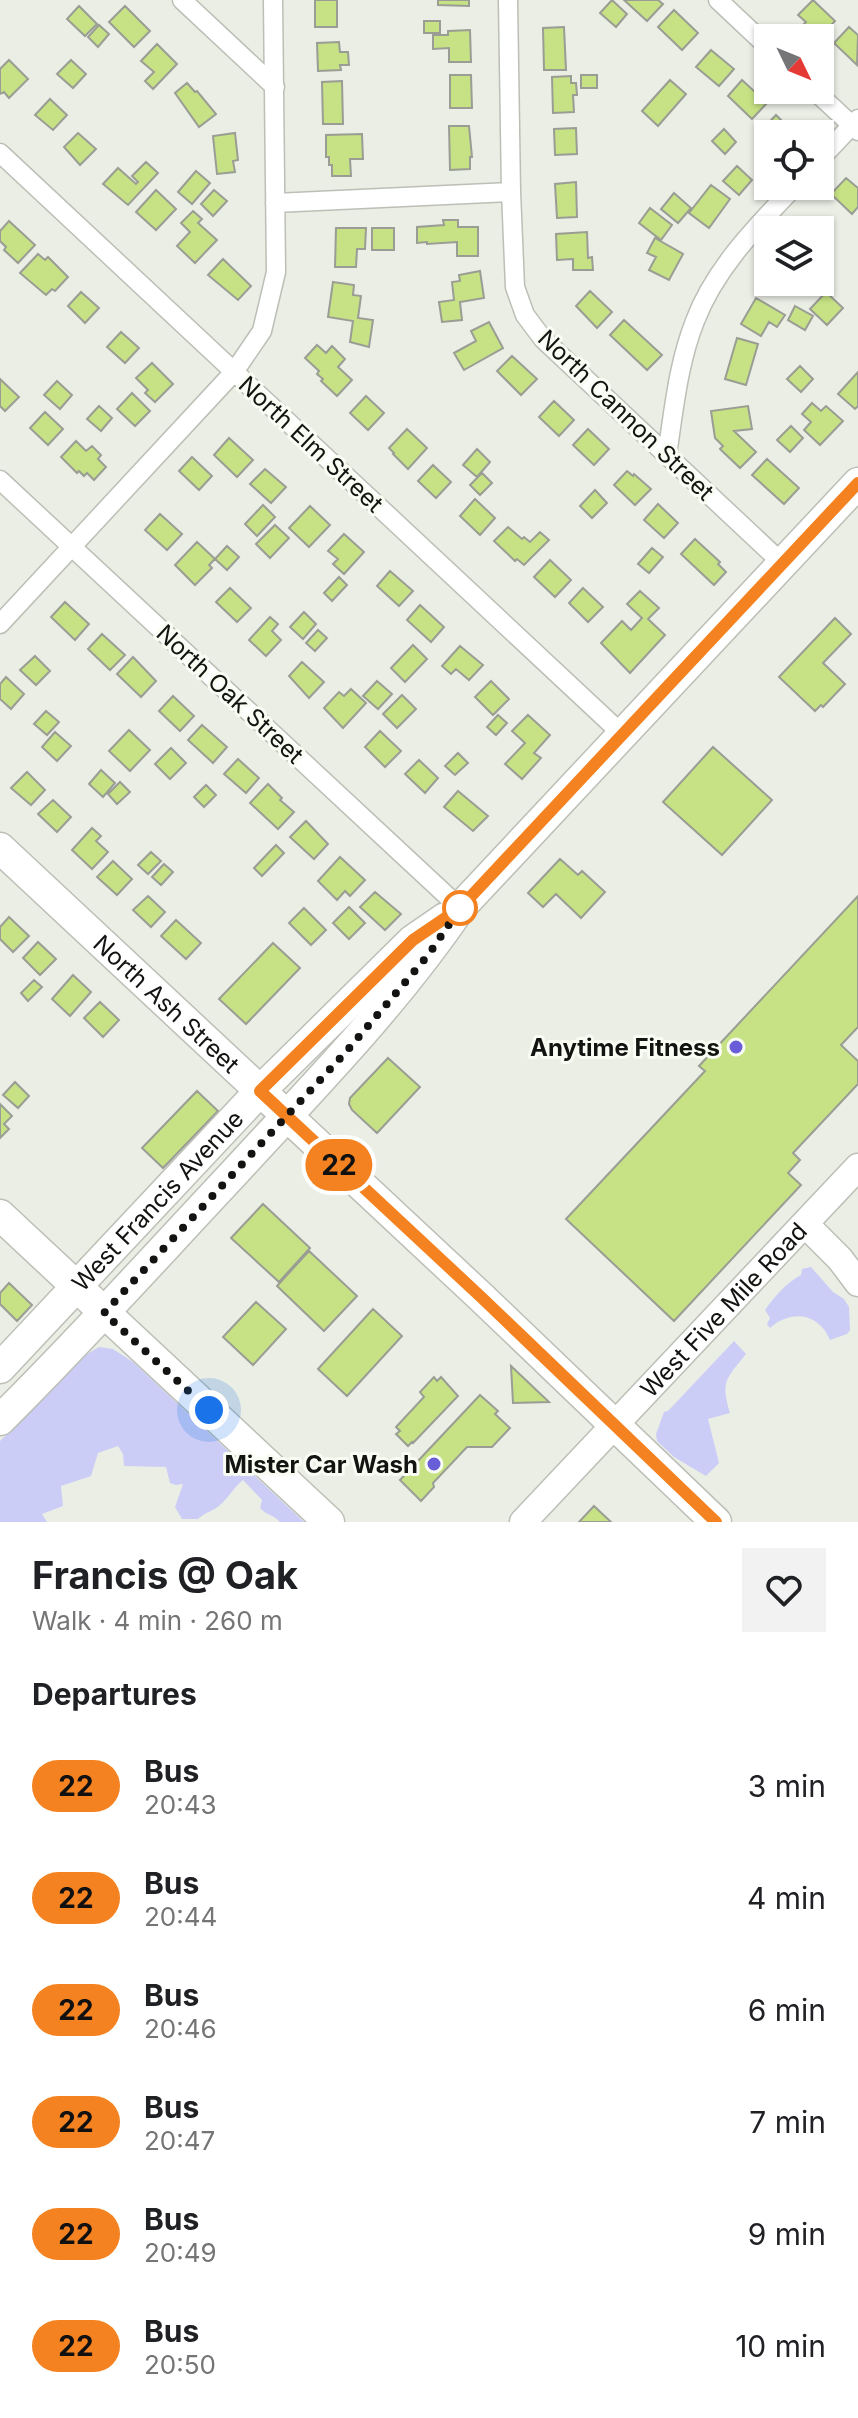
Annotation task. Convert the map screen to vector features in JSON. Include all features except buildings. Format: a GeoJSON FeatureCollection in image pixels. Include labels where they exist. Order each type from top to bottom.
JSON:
{"type":"FeatureCollection","features":[{"type":"Feature","properties":{"kind":"main road","name":"West Francis Avenue"},"geometry":{"type":"LineString","coordinates":[[0,1420],[104,1313],[346,1052],[429,954],[460,908],[858,483]]}},
{"type":"Feature","properties":{"kind":"main road","name":"North Ash Street"},"geometry":{"type":"LineString","coordinates":[[0,848],[716,1522]]}},
{"type":"Feature","properties":{"kind":"main road","name":"West Francis Avenue"},"geometry":{"type":"LineString","coordinates":[[0,1368],[260,1091],[413,940],[460,908]]}},
{"type":"Feature","properties":{"kind":"main road","name":"West Five Mile Road"},"geometry":{"type":"LineString","coordinates":[[523,1522],[858,1167]]}},
{"type":"Feature","properties":{"kind":"main road"},"geometry":{"type":"LineString","coordinates":[[0,1215],[329,1522]]}},
{"type":"Feature","properties":{"kind":"main road"},"geometry":{"type":"LineString","coordinates":[[805,1224],[840,1259],[858,1283]]}},
{"type":"Feature","properties":{"kind":"street"},"geometry":{"type":"LineString","coordinates":[[182,0],[275,87]]}},
{"type":"Feature","properties":{"kind":"street"},"geometry":{"type":"LineString","coordinates":[[0,624],[234,372],[262,331],[276,272],[273,0]]}},
{"type":"Feature","properties":{"kind":"street","name":"North Cannon Street"},"geometry":{"type":"LineString","coordinates":[[508,0],[515,287],[525,315],[543,339],[782,563]]}},
{"type":"Feature","properties":{"kind":"street"},"geometry":{"type":"LineString","coordinates":[[718,0],[754,34]]}},
{"type":"Feature","properties":{"kind":"street"},"geometry":{"type":"LineString","coordinates":[[831,104],[856,125],[834,146]]}},
{"type":"Feature","properties":{"kind":"street","name":"North Elm Street"},"geometry":{"type":"LineString","coordinates":[[0,153],[622,734]]}},
{"type":"Feature","properties":{"kind":"street"},"geometry":{"type":"LineString","coordinates":[[275,203],[511,192]]}},
{"type":"Feature","properties":{"kind":"street"},"geometry":{"type":"LineString","coordinates":[[667,455],[678,378],[695,319],[723,269],[750,233],[782,200]]}},
{"type":"Feature","properties":{"kind":"street","name":"North Oak Street"},"geometry":{"type":"LineString","coordinates":[[0,480],[460,908]]}},
{"type":"Feature","properties":{"kind":"shaded area"},"geometry":{"type":"Polygon","coordinates":[[[811,1267],[849,1307],[850,1330],[847,1334],[830,1340],[819,1324],[804,1317],[787,1318],[770,1328],[767,1324],[770,1318],[765,1310],[786,1286],[801,1275],[802,1269],[811,1267]]]}},
{"type":"Feature","properties":{"kind":"shaded area"},"geometry":{"type":"Polygon","coordinates":[[[734,1341],[746,1354],[727,1380],[730,1413],[708,1419],[719,1463],[706,1476],[674,1457],[657,1441],[656,1434],[664,1412],[734,1341]]]}},
{"type":"Feature","properties":{"kind":"shaded area"},"geometry":{"type":"Polygon","coordinates":[[[99,1347],[113,1349],[133,1362],[304,1522],[280,1522],[265,1512],[260,1508],[262,1500],[243,1480],[215,1509],[198,1519],[182,1519],[175,1507],[183,1484],[170,1483],[166,1467],[124,1466],[123,1454],[118,1446],[98,1453],[91,1476],[61,1486],[63,1506],[42,1514],[47,1522],[0,1522],[0,1441],[84,1356],[99,1347]]]}},
{"type":"Feature","properties":{"kind":"bus line","name":"22"},"geometry":{"type":"LineString","coordinates":[[716,1522],[260,1091],[413,940],[460,908],[858,483]]}},
{"type":"Feature","properties":{"kind":"place","name":"Anytime Fitness"},"geometry":{"type":"Point","coordinates":[736,1047]}},
{"type":"Feature","properties":{"kind":"place","name":"Mister Car Wash"},"geometry":{"type":"Point","coordinates":[434,1464]}},
{"type":"Feature","properties":{"kind":"route"},"geometry":{"type":"LineString","coordinates":[[209,1410],[104,1313],[346,1052],[429,954],[460,908]]}}]}
